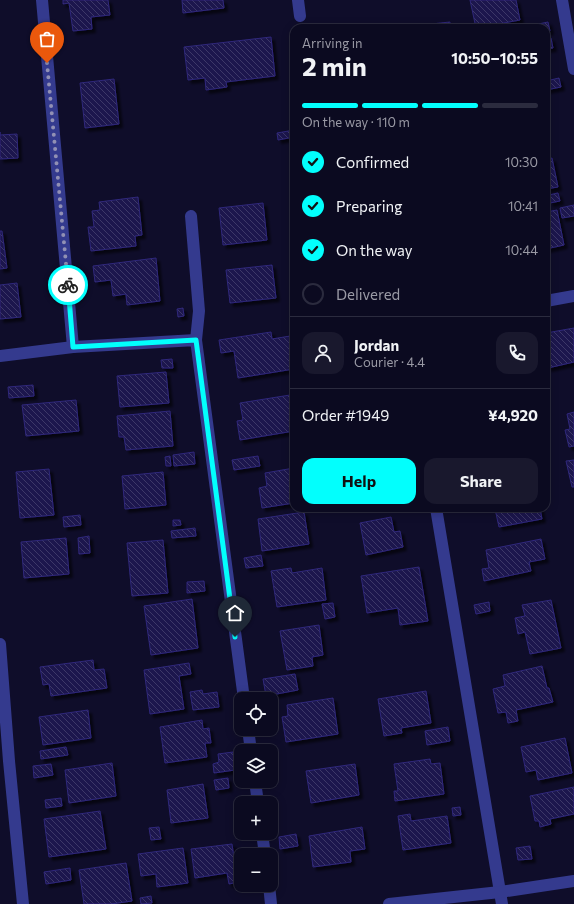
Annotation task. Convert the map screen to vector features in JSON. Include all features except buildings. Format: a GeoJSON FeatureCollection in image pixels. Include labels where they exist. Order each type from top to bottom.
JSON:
{"type":"FeatureCollection","features":[{"type":"Feature","properties":{"kind":"street"},"geometry":{"type":"LineString","coordinates":[[42,0],[73,347]]}},
{"type":"Feature","properties":{"kind":"street"},"geometry":{"type":"LineString","coordinates":[[298,0],[300,16]]}},
{"type":"Feature","properties":{"kind":"street"},"geometry":{"type":"LineString","coordinates":[[562,0],[574,69]]}},
{"type":"Feature","properties":{"kind":"street"},"geometry":{"type":"LineString","coordinates":[[191,216],[199,312],[196,340],[243,692]]}},
{"type":"Feature","properties":{"kind":"street"},"geometry":{"type":"LineString","coordinates":[[550,300],[574,296]]}},
{"type":"Feature","properties":{"kind":"street"},"geometry":{"type":"LineString","coordinates":[[0,356],[73,347],[196,340]]}},
{"type":"Feature","properties":{"kind":"street"},"geometry":{"type":"LineString","coordinates":[[437,512],[501,898]]}},
{"type":"Feature","properties":{"kind":"street"},"geometry":{"type":"LineString","coordinates":[[0,644],[4,762],[23,904]]}},
{"type":"Feature","properties":{"kind":"street"},"geometry":{"type":"LineString","coordinates":[[389,904],[501,898],[574,881]]}},
{"type":"Feature","properties":{"kind":"street"},"geometry":{"type":"LineString","coordinates":[[270,892],[271,904]]}},
{"type":"Feature","properties":{"kind":"way so far"},"geometry":{"type":"LineString","coordinates":[[47,63],[68,285]]}},
{"type":"Feature","properties":{"kind":"route"},"geometry":{"type":"LineString","coordinates":[[68,285],[73,347],[196,340],[235,637]]}}]}
